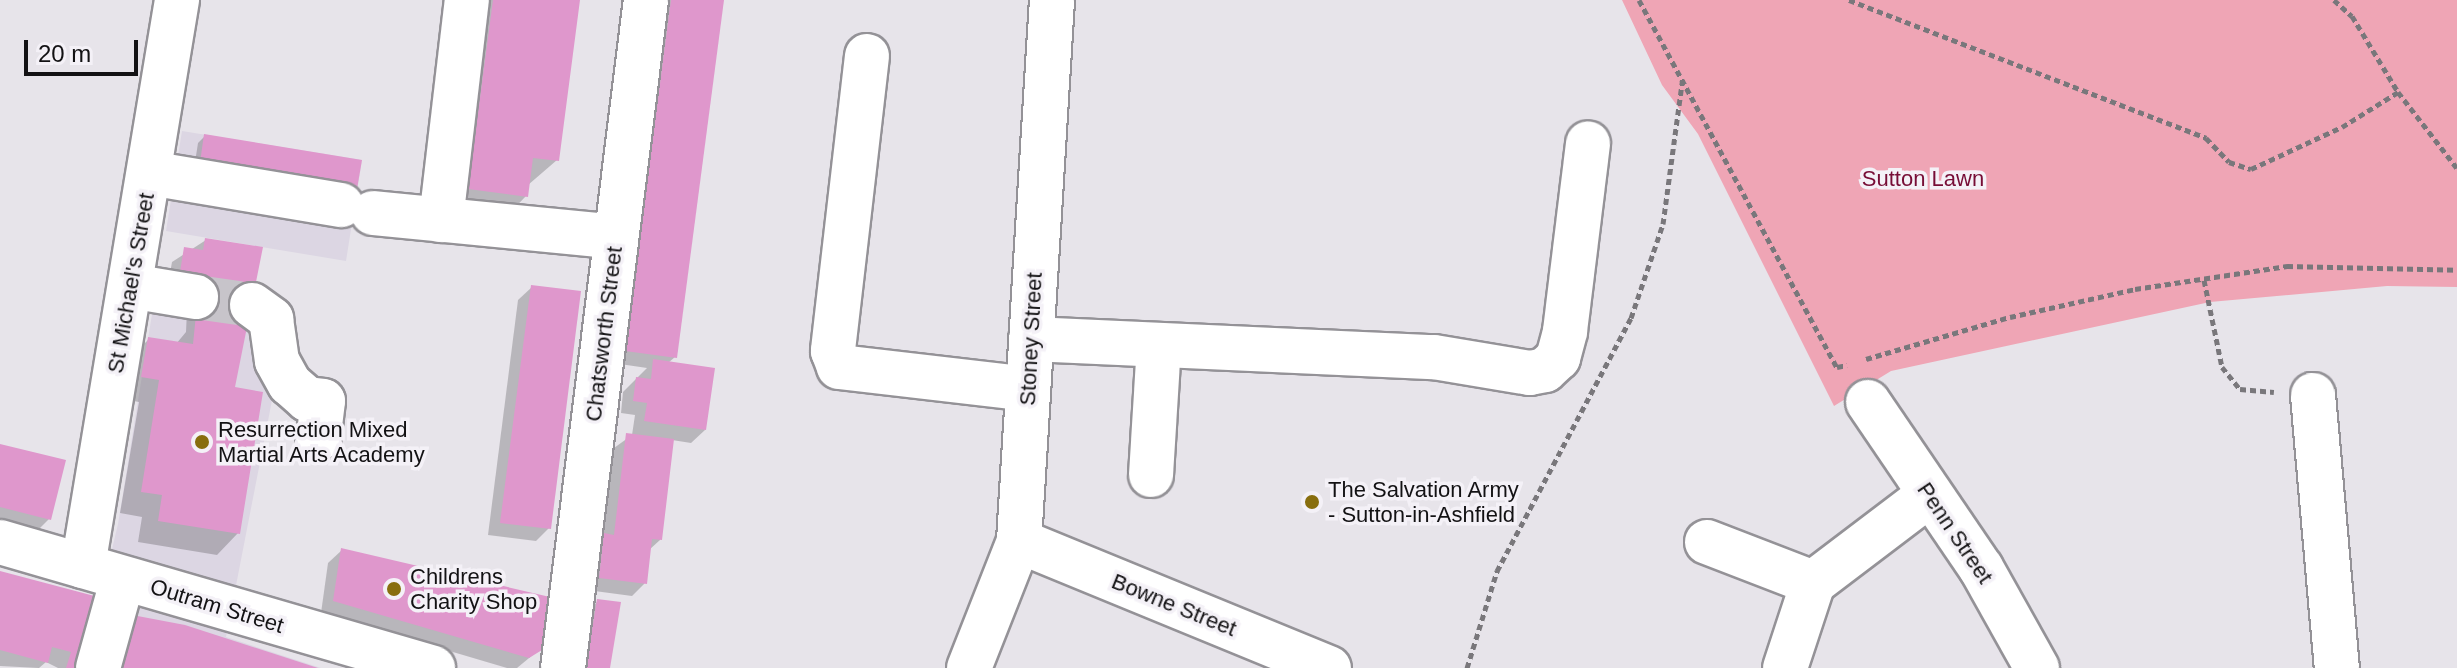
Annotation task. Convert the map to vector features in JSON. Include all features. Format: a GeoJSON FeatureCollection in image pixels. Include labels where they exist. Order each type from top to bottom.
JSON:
{"type":"FeatureCollection","features":[{"type":"Feature","properties":{"kind":"street","name":"St Michael's Street"},"geometry":{"type":"LineString","coordinates":[[98,668],[103,572],[130,286],[177,0]]}},
{"type":"Feature","properties":{"kind":"street"},"geometry":{"type":"LineString","coordinates":[[441,220],[467,0]]}},
{"type":"Feature","properties":{"kind":"street","name":"Chatsworth Street"},"geometry":{"type":"LineString","coordinates":[[563,668],[646,0]]}},
{"type":"Feature","properties":{"kind":"street","name":"Stoney Street"},"geometry":{"type":"LineString","coordinates":[[969,668],[1019,541],[1052,0]]}},
{"type":"Feature","properties":{"kind":"street"},"geometry":{"type":"LineString","coordinates":[[867,56],[833,351],[839,367],[1028,389]]}},
{"type":"Feature","properties":{"kind":"street"},"geometry":{"type":"LineString","coordinates":[[1031,339],[1434,357],[1530,373],[1545,370],[1558,358],[1565,331],[1588,143]]}},
{"type":"Feature","properties":{"kind":"street"},"geometry":{"type":"LineString","coordinates":[[149,173],[357,209],[441,220],[618,220]]}},
{"type":"Feature","properties":{"kind":"street"},"geometry":{"type":"LineString","coordinates":[[130,286],[196,297]]}},
{"type":"Feature","properties":{"kind":"street"},"geometry":{"type":"LineString","coordinates":[[252,305],[271,319],[277,361],[290,384],[307,399],[323,401],[318,439]]}},
{"type":"Feature","properties":{"kind":"street"},"geometry":{"type":"LineString","coordinates":[[1151,475],[1159,345]]}},
{"type":"Feature","properties":{"kind":"street"},"geometry":{"type":"LineString","coordinates":[[2313,395],[2337,668]]}},
{"type":"Feature","properties":{"kind":"street","name":"Penn Street"},"geometry":{"type":"LineString","coordinates":[[1868,402],[1981,568],[2037,668]]}},
{"type":"Feature","properties":{"kind":"street"},"geometry":{"type":"LineString","coordinates":[[1785,668],[1813,583],[1929,495]]}},
{"type":"Feature","properties":{"kind":"street","name":"Bowne Street"},"geometry":{"type":"LineString","coordinates":[[1019,541],[1329,668]]}},
{"type":"Feature","properties":{"kind":"street","name":"Outram Street"},"geometry":{"type":"LineString","coordinates":[[0,542],[433,668]]}},
{"type":"Feature","properties":{"kind":"street"},"geometry":{"type":"LineString","coordinates":[[1707,542],[1813,583]]}},
{"type":"Feature","properties":{"kind":"path"},"geometry":{"type":"LineString","coordinates":[[1639,0],[1837,367],[2010,317],[2287,266],[2457,270]]}},
{"type":"Feature","properties":{"kind":"path"},"geometry":{"type":"LineString","coordinates":[[1849,0],[2206,138],[2229,162],[2251,169],[2342,127],[2398,92]]}},
{"type":"Feature","properties":{"kind":"path"},"geometry":{"type":"LineString","coordinates":[[2334,0],[2352,16],[2398,92],[2457,168]]}},
{"type":"Feature","properties":{"kind":"path"},"geometry":{"type":"LineString","coordinates":[[2204,280],[2222,367],[2240,389],[2313,395]]}},
{"type":"Feature","properties":{"kind":"shaded area"},"geometry":{"type":"Polygon","coordinates":[[[182,131],[362,160],[346,261],[166,231],[182,131]]]}},
{"type":"Feature","properties":{"kind":"shaded area"},"geometry":{"type":"Polygon","coordinates":[[[153,308],[245,325],[258,333],[274,390],[226,637],[321,668],[84,668],[118,524],[153,308]]]}},
{"type":"Feature","properties":{"kind":"green space","name":"Sutton Lawn"},"geometry":{"type":"Polygon","coordinates":[[[1622,0],[2457,0],[2457,287],[2387,286],[2210,302],[1891,371],[1834,406],[1698,134],[1662,85],[1622,0]]]}},
{"type":"Feature","properties":{"kind":"building"},"geometry":{"type":"Polygon","coordinates":[[[493,0],[580,0],[559,161],[533,158],[528,197],[468,189],[493,0]]]}},
{"type":"Feature","properties":{"kind":"building"},"geometry":{"type":"Polygon","coordinates":[[[671,0],[724,0],[677,358],[625,351],[671,0]]]}},
{"type":"Feature","properties":{"kind":"building"},"geometry":{"type":"Polygon","coordinates":[[[204,134],[362,160],[357,189],[200,163],[204,134]]]}},
{"type":"Feature","properties":{"kind":"building","name":"Resurrection Mixed Martial Arts Academy"},"geometry":{"type":"Polygon","coordinates":[[[205,238],[263,247],[235,387],[263,392],[240,534],[158,521],[162,495],[141,492],[159,380],[141,377],[148,337],[193,344],[200,275],[180,272],[184,247],[203,250],[205,238]]]}},
{"type":"Feature","properties":{"kind":"building"},"geometry":{"type":"Polygon","coordinates":[[[531,285],[581,291],[551,529],[500,523],[531,285]]]}},
{"type":"Feature","properties":{"kind":"building"},"geometry":{"type":"Polygon","coordinates":[[[653,359],[715,368],[706,430],[644,421],[647,403],[633,401],[636,377],[651,379],[653,359]]]}},
{"type":"Feature","properties":{"kind":"building"},"geometry":{"type":"Polygon","coordinates":[[[626,433],[674,439],[662,540],[652,539],[647,584],[599,578],[604,533],[614,535],[626,433]]]}},
{"type":"Feature","properties":{"kind":"building"},"geometry":{"type":"Polygon","coordinates":[[[0,444],[66,460],[51,520],[0,507],[0,444]]]}},
{"type":"Feature","properties":{"kind":"building"},"geometry":{"type":"Polygon","coordinates":[[[341,548],[550,597],[542,650],[529,658],[333,601],[341,548]]]}},
{"type":"Feature","properties":{"kind":"building"},"geometry":{"type":"Polygon","coordinates":[[[0,571],[102,598],[84,668],[66,668],[71,652],[52,647],[48,663],[0,650],[0,571]]]}},
{"type":"Feature","properties":{"kind":"building"},"geometry":{"type":"Polygon","coordinates":[[[597,599],[621,602],[610,668],[586,668],[597,599]]]}},
{"type":"Feature","properties":{"kind":"building"},"geometry":{"type":"Polygon","coordinates":[[[127,614],[185,625],[318,668],[111,668],[127,614]]]}},
{"type":"Feature","properties":{"kind":"tunnel"},"geometry":{"type":"LineString","coordinates":[[196,297],[252,305]]}},
{"type":"Feature","properties":{"kind":"place","name":"Resurrection Mixed Martial Arts Academy"},"geometry":{"type":"Point","coordinates":[202,442]}},
{"type":"Feature","properties":{"kind":"place","name":"The Salvation Army - Sutton-in-Ashfield"},"geometry":{"type":"Point","coordinates":[1312,502]}},
{"type":"Feature","properties":{"kind":"place","name":"Childrens Charity Shop"},"geometry":{"type":"Point","coordinates":[394,589]}}]}
